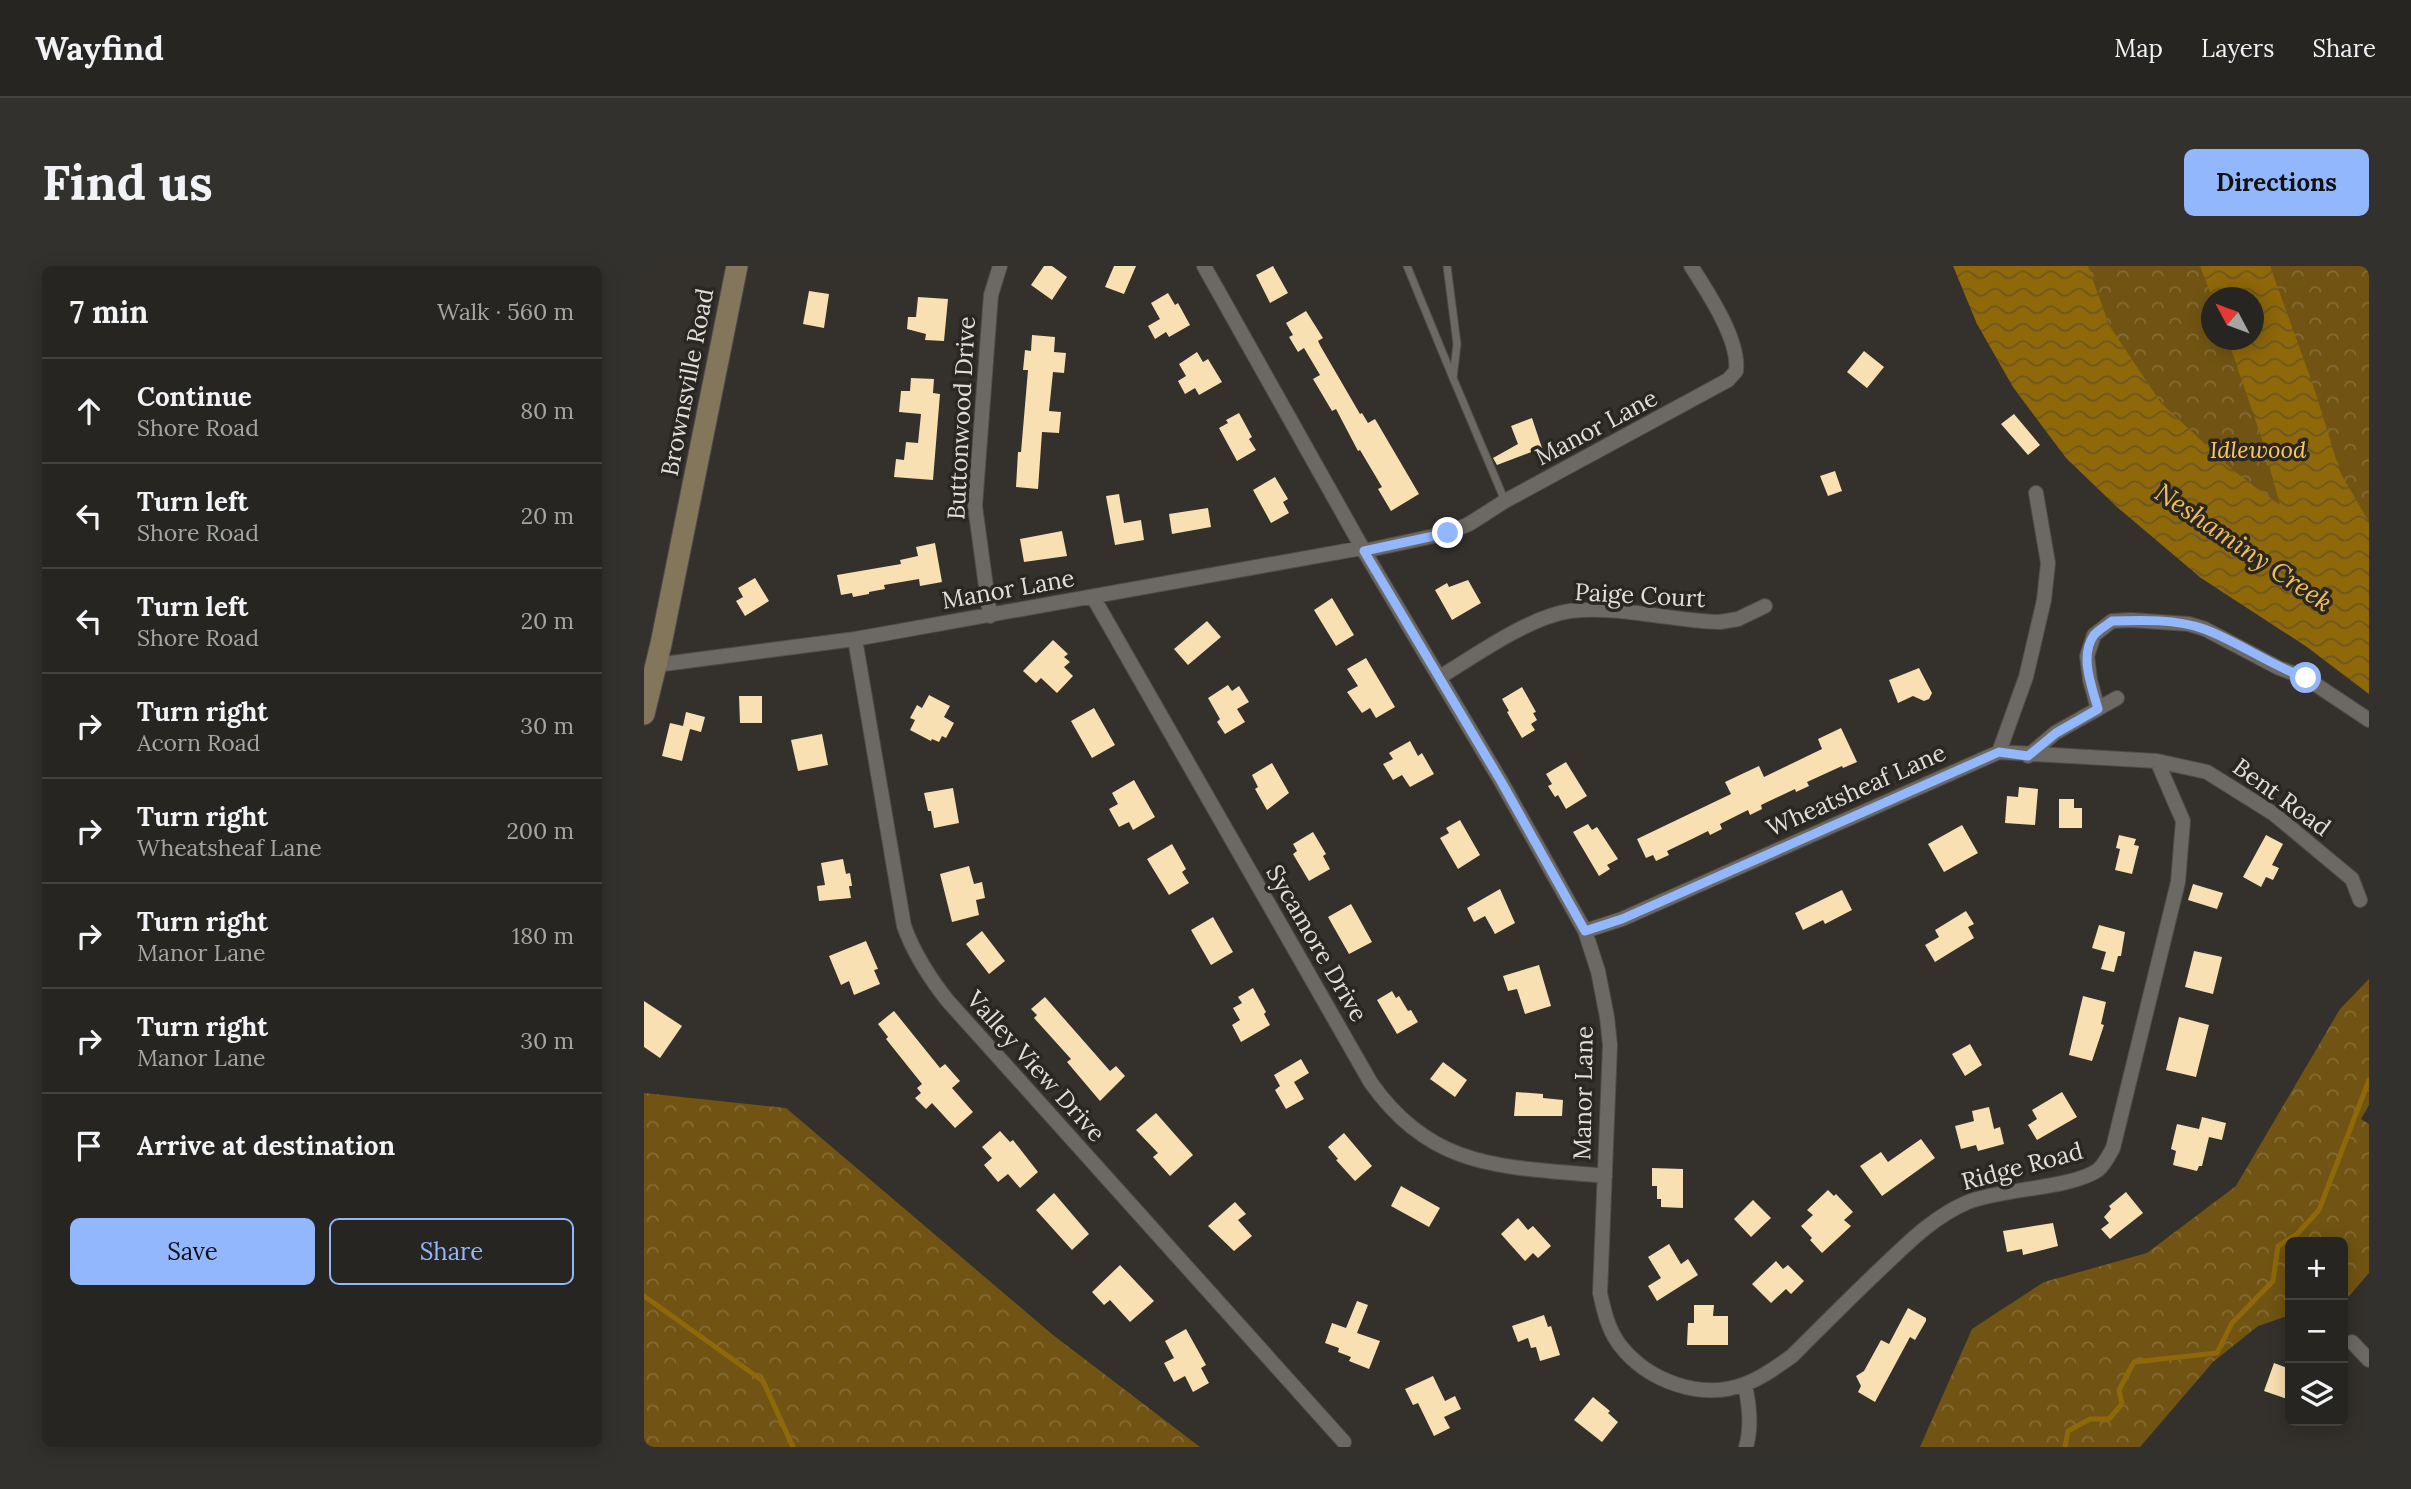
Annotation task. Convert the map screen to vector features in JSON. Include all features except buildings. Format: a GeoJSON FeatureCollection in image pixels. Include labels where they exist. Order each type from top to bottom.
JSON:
{"type":"FeatureCollection","features":[{"type":"Feature","properties":{"kind":"street","name":"Brownsville Road"},"geometry":{"type":"LineString","coordinates":[[644,714],[737,266]]}},
{"type":"Feature","properties":{"kind":"street","name":"Buttonwood Drive"},"geometry":{"type":"LineString","coordinates":[[990,615],[978,541],[975,480],[991,295],[1000,266]]}},
{"type":"Feature","properties":{"kind":"street"},"geometry":{"type":"LineString","coordinates":[[1204,266],[1363,549]]}},
{"type":"Feature","properties":{"kind":"street","name":"Manor Lane"},"geometry":{"type":"LineString","coordinates":[[657,651],[855,639],[1448,533],[1469,524],[1505,501],[1728,380],[1736,371],[1735,353],[1724,323],[1691,266]]}},
{"type":"Feature","properties":{"kind":"street"},"geometry":{"type":"LineString","coordinates":[[2036,493],[2049,563],[2044,600],[2026,677],[1999,752],[2028,756],[2157,761]]}},
{"type":"Feature","properties":{"kind":"street","name":"Manor Lane"},"geometry":{"type":"LineString","coordinates":[[1363,549],[1440,677],[1585,931],[1598,971],[1610,1045],[1600,1293],[1607,1320],[1619,1343],[1639,1363],[1674,1384],[1711,1390],[1745,1384]]}},
{"type":"Feature","properties":{"kind":"street","name":"Sycamore Drive"},"geometry":{"type":"LineString","coordinates":[[1093,597],[1371,1083],[1388,1108],[1427,1140],[1476,1160],[1514,1167],[1605,1176]]}},
{"type":"Feature","properties":{"kind":"street","name":"Paige Court"},"geometry":{"type":"LineString","coordinates":[[1440,677],[1526,626],[1562,613],[1597,610],[1720,622],[1738,619],[1765,606]]}},
{"type":"Feature","properties":{"kind":"street"},"geometry":{"type":"LineString","coordinates":[[2098,709],[2087,656],[2094,635],[2112,621],[2131,620],[2189,624],[2205,629],[2279,668],[2306,678],[2369,720]]}},
{"type":"Feature","properties":{"kind":"street","name":"Valley View Drive"},"geometry":{"type":"LineString","coordinates":[[855,639],[904,926],[911,945],[931,980],[1344,1442]]}},
{"type":"Feature","properties":{"kind":"street"},"geometry":{"type":"LineString","coordinates":[[2028,756],[2056,733],[2117,698]]}},
{"type":"Feature","properties":{"kind":"street","name":"Wheatsheaf Lane"},"geometry":{"type":"LineString","coordinates":[[1585,931],[1622,919],[1999,752]]}},
{"type":"Feature","properties":{"kind":"street","name":"Bent Road"},"geometry":{"type":"LineString","coordinates":[[2157,761],[2207,772],[2274,814],[2352,879],[2360,900]]}},
{"type":"Feature","properties":{"kind":"street","name":"Ridge Road"},"geometry":{"type":"LineString","coordinates":[[1745,1384],[1791,1356],[1937,1218],[1993,1194],[2077,1179],[2097,1170],[2105,1162],[2113,1148],[2178,882],[2183,821],[2157,761]]}},
{"type":"Feature","properties":{"kind":"street"},"geometry":{"type":"LineString","coordinates":[[2351,1342],[2369,1360]]}},
{"type":"Feature","properties":{"kind":"street"},"geometry":{"type":"LineString","coordinates":[[1745,1384],[1750,1432],[1746,1447]]}},
{"type":"Feature","properties":{"kind":"lane"},"geometry":{"type":"LineString","coordinates":[[1407,266],[1505,501]]}},
{"type":"Feature","properties":{"kind":"lane"},"geometry":{"type":"LineString","coordinates":[[1447,266],[1457,344],[1453,378]]}},
{"type":"Feature","properties":{"kind":"green space","name":"Idlewood"},"geometry":{"type":"Polygon","coordinates":[[[2000,266],[2369,266],[2369,666],[2000,266]]]}},
{"type":"Feature","properties":{"kind":"green space"},"geometry":{"type":"Polygon","coordinates":[[[2369,979],[2369,1105],[2361,1119],[2369,1124],[2369,1273],[2350,1295],[2348,1296],[2348,1237],[2285,1237],[2285,1317],[2258,1326],[2213,1362],[2140,1447],[1920,1447],[1972,1329],[2044,1282],[2147,1253],[2236,1186],[2340,1009],[2369,979]]]}},
{"type":"Feature","properties":{"kind":"green space"},"geometry":{"type":"Polygon","coordinates":[[[644,1093],[786,1108],[1053,1335],[1200,1447],[644,1447],[644,1093]]]}},
{"type":"Feature","properties":{"kind":"water","name":"Idlewood"},"geometry":{"type":"Polygon","coordinates":[[[1953,266],[2088,266],[2109,325],[2161,403],[2234,471],[2280,505],[2262,439],[2231,350],[2264,350],[2264,287],[2208,287],[2200,266],[2270,266],[2314,388],[2340,472],[2369,522],[2369,694],[2307,647],[2201,578],[2117,507],[2066,458],[2013,387],[1977,324],[1953,266]]]}},
{"type":"Feature","properties":{"kind":"waterway"},"geometry":{"type":"LineString","coordinates":[[2065,1447],[2068,1431],[2090,1419],[2109,1419],[2122,1404],[2119,1390],[2134,1362],[2217,1353],[2232,1323],[2273,1281],[2278,1246],[2297,1234],[2319,1210],[2369,1080]]}},
{"type":"Feature","properties":{"kind":"waterway"},"geometry":{"type":"LineString","coordinates":[[644,1296],[763,1381],[793,1447]]}},
{"type":"Feature","properties":{"kind":"route"},"geometry":{"type":"LineString","coordinates":[[1448,533],[1364,551],[1502,783],[1585,931],[1622,919],[1999,752],[2028,756],[2056,733],[2098,709],[2087,656],[2094,635],[2112,621],[2189,624],[2205,629],[2279,668],[2306,678]]}},
{"type":"Feature","properties":{"kind":"water label","name":"Neshaminy Creek"},"geometry":{"type":"Point","coordinates":[2244,547]}}]}
